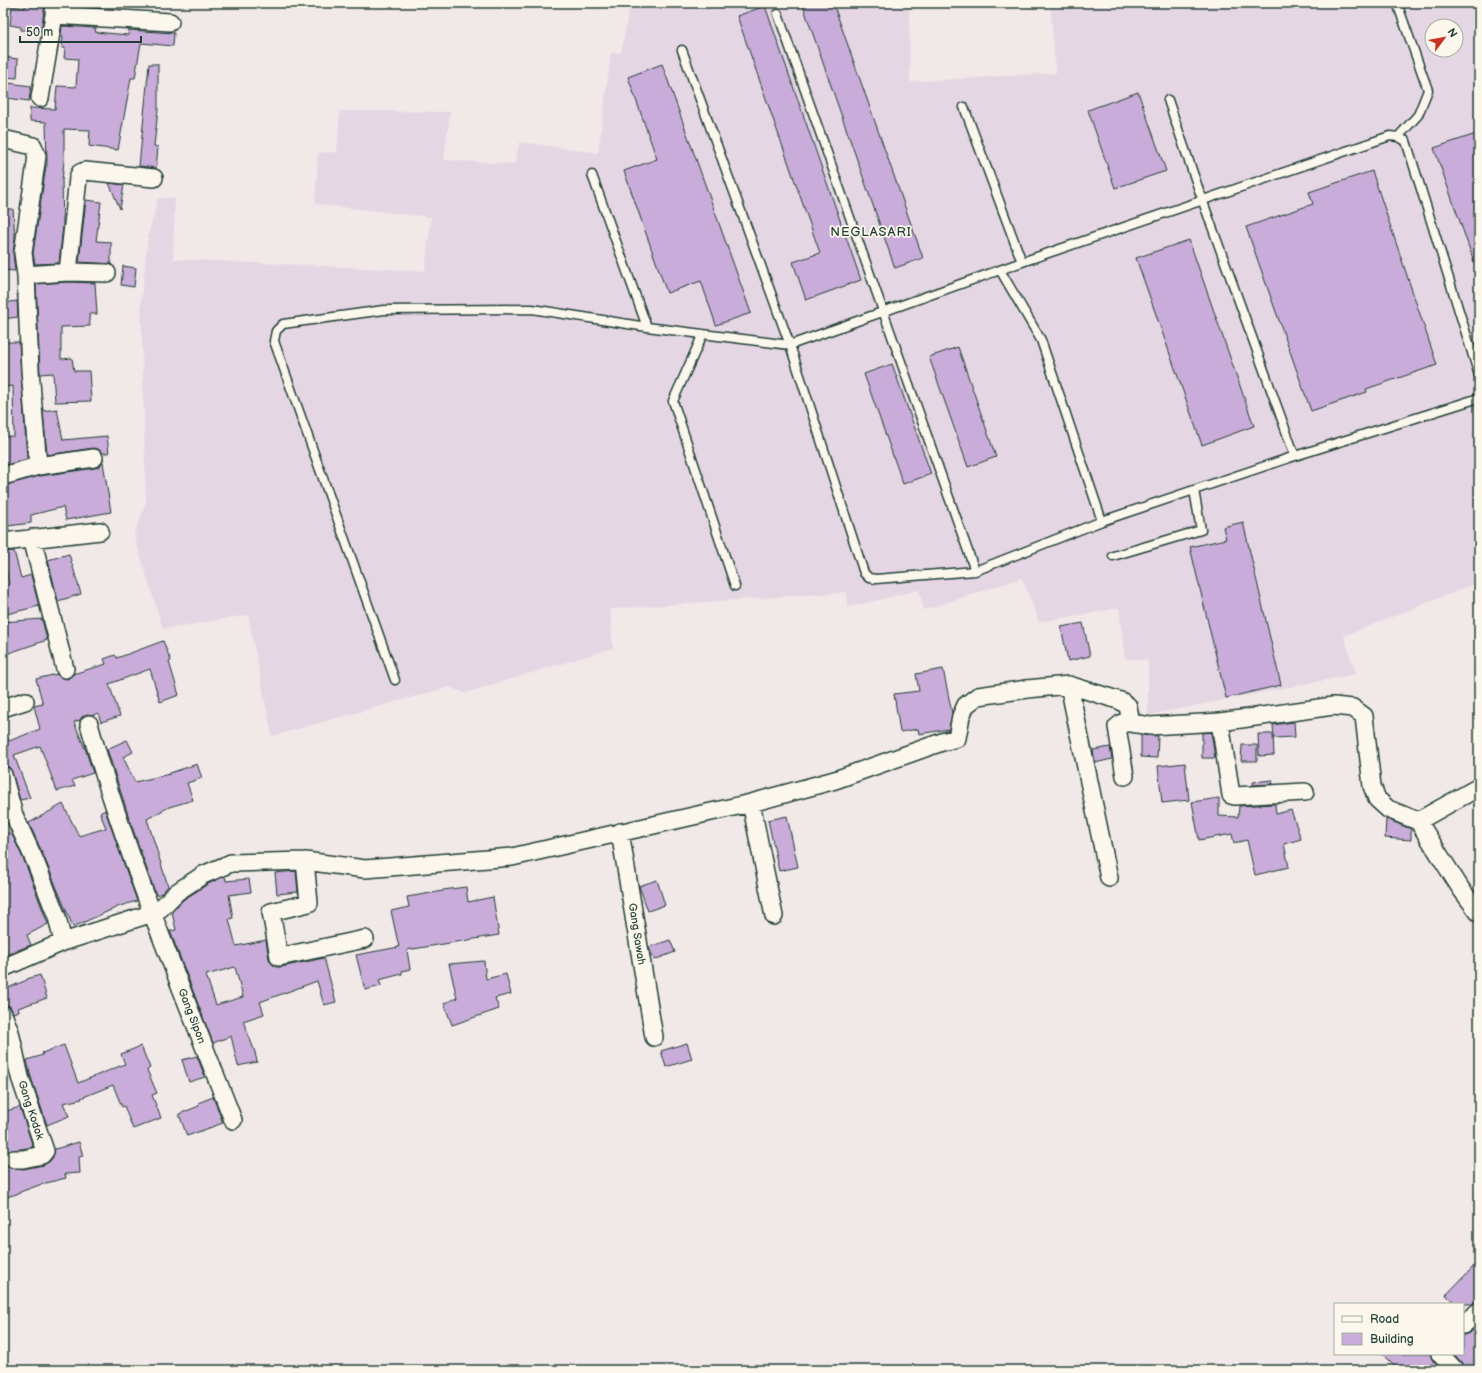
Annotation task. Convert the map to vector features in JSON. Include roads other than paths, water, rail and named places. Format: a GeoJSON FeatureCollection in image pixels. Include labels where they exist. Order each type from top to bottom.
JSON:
{"type":"FeatureCollection","features":[{"type":"Feature","properties":{"kind":"street"},"geometry":{"type":"LineString","coordinates":[[40,98],[54,9],[170,22]]}},
{"type":"Feature","properties":{"kind":"street"},"geometry":{"type":"LineString","coordinates":[[3,139],[33,146],[37,156],[23,253],[26,275],[30,370],[38,466]]}},
{"type":"Feature","properties":{"kind":"street"},"geometry":{"type":"LineString","coordinates":[[68,272],[78,178],[80,173],[85,171],[154,178]]}},
{"type":"Feature","properties":{"kind":"street"},"geometry":{"type":"LineString","coordinates":[[26,275],[68,272],[107,273]]}},
{"type":"Feature","properties":{"kind":"street"},"geometry":{"type":"LineString","coordinates":[[3,476],[38,466],[94,458]]}},
{"type":"Feature","properties":{"kind":"street"},"geometry":{"type":"LineString","coordinates":[[3,542],[100,531]]}},
{"type":"Feature","properties":{"kind":"street"},"geometry":{"type":"LineString","coordinates":[[32,538],[65,669]]}},
{"type":"Feature","properties":{"kind":"street"},"geometry":{"type":"LineString","coordinates":[[1069,685],[1109,878]]}},
{"type":"Feature","properties":{"kind":"street"},"geometry":{"type":"LineString","coordinates":[[3,968],[62,942],[153,913],[161,908],[176,892],[203,875],[231,863],[305,861],[365,869],[512,857],[751,803],[835,780],[957,738],[961,716],[966,705],[978,696],[1069,685],[1121,701],[1128,706],[1131,723]]}},
{"type":"Feature","properties":{"kind":"street"},"geometry":{"type":"LineString","coordinates":[[3,708],[26,701]]}},
{"type":"Feature","properties":{"kind":"street"},"geometry":{"type":"LineString","coordinates":[[1125,776],[1117,727],[1122,723],[1150,726],[1220,722],[1333,706],[1353,708],[1364,716],[1372,786],[1377,799],[1388,809],[1418,821],[1479,913]]}},
{"type":"Feature","properties":{"kind":"street"},"geometry":{"type":"LineString","coordinates":[[1220,722],[1231,795],[1305,792]]}},
{"type":"Feature","properties":{"kind":"street","name":"Gang Sipon"},"geometry":{"type":"LineString","coordinates":[[89,724],[104,775],[153,913],[233,1120]]}},
{"type":"Feature","properties":{"kind":"street"},"geometry":{"type":"LineString","coordinates":[[3,775],[14,815],[57,917],[62,942]]}},
{"type":"Feature","properties":{"kind":"street"},"geometry":{"type":"LineString","coordinates":[[1418,821],[1479,787]]}},
{"type":"Feature","properties":{"kind":"street"},"geometry":{"type":"LineString","coordinates":[[751,803],[774,916]]}},
{"type":"Feature","properties":{"kind":"street","name":"Gang Sawah"},"geometry":{"type":"LineString","coordinates":[[620,832],[654,1037]]}},
{"type":"Feature","properties":{"kind":"street"},"geometry":{"type":"LineString","coordinates":[[305,861],[309,903],[271,912],[279,957],[365,939]]}},
{"type":"Feature","properties":{"kind":"street","name":"Gang Kodok"},"geometry":{"type":"LineString","coordinates":[[3,1014],[10,1032],[20,1077],[45,1151],[42,1155],[23,1159],[14,1159]]}},
{"type":"Feature","properties":{"kind":"street"},"geometry":{"type":"LineString","coordinates":[[1464,1324],[1479,1311]]}},
{"type":"Feature","properties":{"kind":"street"},"geometry":{"type":"LineString","coordinates":[[1441,1355],[1455,1370]]}},
{"type":"Feature","properties":{"kind":"lane"},"geometry":{"type":"LineString","coordinates":[[1398,3],[1428,90],[1418,115],[1398,137]]}},
{"type":"Feature","properties":{"kind":"lane"},"geometry":{"type":"LineString","coordinates":[[778,14],[975,572]]}},
{"type":"Feature","properties":{"kind":"lane"},"geometry":{"type":"LineString","coordinates":[[682,50],[790,345],[864,573],[869,578],[876,579],[975,572],[1102,521],[1295,456],[1479,398]]}},
{"type":"Feature","properties":{"kind":"lane"},"geometry":{"type":"LineString","coordinates":[[1168,100],[1202,199],[1295,456]]}},
{"type":"Feature","properties":{"kind":"lane"},"geometry":{"type":"LineString","coordinates":[[964,107],[1022,262]]}},
{"type":"Feature","properties":{"kind":"lane"},"geometry":{"type":"LineString","coordinates":[[396,680],[274,341],[276,331],[283,324],[384,310],[532,309],[790,345],[1202,199],[1390,136],[1398,137],[1406,141],[1479,375]]}},
{"type":"Feature","properties":{"kind":"lane"},"geometry":{"type":"LineString","coordinates":[[592,175],[647,326]]}},
{"type":"Feature","properties":{"kind":"lane"},"geometry":{"type":"LineString","coordinates":[[1000,270],[1041,340],[1102,521]]}},
{"type":"Feature","properties":{"kind":"lane"},"geometry":{"type":"LineString","coordinates":[[703,334],[673,401],[735,586]]}},
{"type":"Feature","properties":{"kind":"lane"},"geometry":{"type":"LineString","coordinates":[[1113,556],[1201,530],[1194,490]]}},
{"type":"Feature","properties":{"kind":"district","name":"NEGLASARI"},"geometry":{"type":"Point","coordinates":[871,232]}}]}
